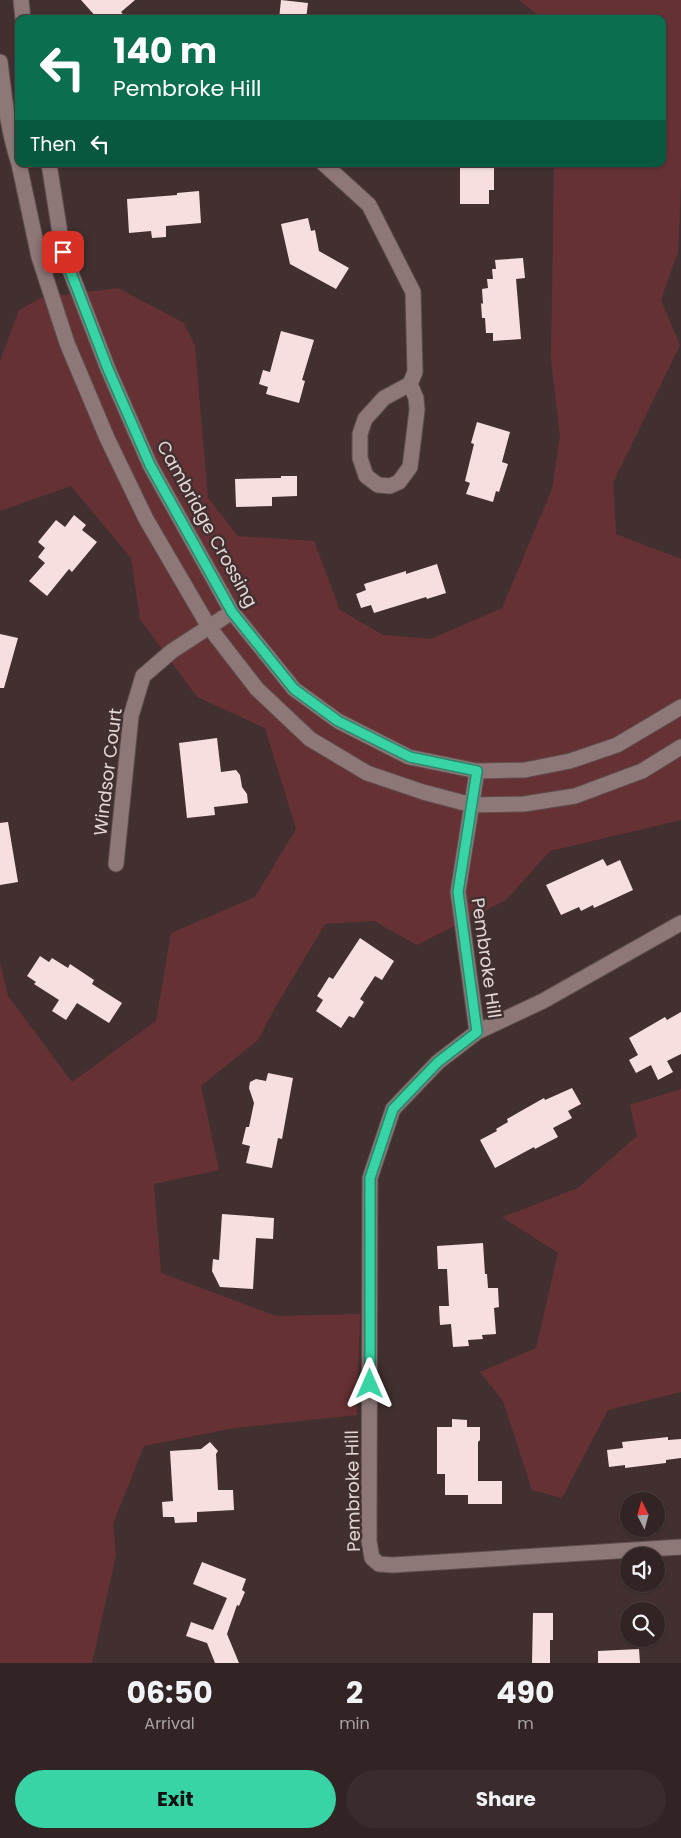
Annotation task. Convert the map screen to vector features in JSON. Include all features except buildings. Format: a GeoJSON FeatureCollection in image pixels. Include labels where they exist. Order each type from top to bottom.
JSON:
{"type":"FeatureCollection","features":[{"type":"Feature","properties":{"kind":"street"},"geometry":{"type":"LineString","coordinates":[[21,0],[23,15]]}},
{"type":"Feature","properties":{"kind":"street"},"geometry":{"type":"LineString","coordinates":[[0,62],[11,147]]}},
{"type":"Feature","properties":{"kind":"street"},"geometry":{"type":"LineString","coordinates":[[20,167],[39,257],[67,343],[107,438],[146,519],[209,627],[258,689],[310,739],[367,772],[423,792],[472,805],[524,804],[575,796],[642,772],[681,747]]}},
{"type":"Feature","properties":{"kind":"street","name":"Cambridge Crossing"},"geometry":{"type":"LineString","coordinates":[[49,167],[63,252],[108,369],[150,465],[232,612],[294,689],[338,721],[410,757],[477,771],[525,770],[570,761],[617,745],[681,707]]}},
{"type":"Feature","properties":{"kind":"street"},"geometry":{"type":"LineString","coordinates":[[327,167],[369,205],[413,292],[416,372],[410,384],[384,398],[365,419],[360,434],[360,458],[366,476],[378,485],[390,486],[399,482],[410,467],[417,410],[416,398],[410,384]]}},
{"type":"Feature","properties":{"kind":"street","name":"Windsor Court"},"geometry":{"type":"LineString","coordinates":[[116,864],[131,716],[143,676],[172,651],[232,612]]}},
{"type":"Feature","properties":{"kind":"street","name":"Pembroke Hill"},"geometry":{"type":"LineString","coordinates":[[477,771],[458,892],[477,1032]]}},
{"type":"Feature","properties":{"kind":"street","name":"Pembroke Hill"},"geometry":{"type":"LineString","coordinates":[[681,923],[543,1001],[477,1032],[438,1062],[393,1109],[370,1178],[369,1549],[372,1558],[380,1564],[406,1565],[681,1547]]}},
{"type":"Feature","properties":{"kind":"shaded area"},"geometry":{"type":"Polygon","coordinates":[[[519,0],[681,0],[681,185],[678,252],[661,300],[680,345],[613,483],[616,534],[681,559],[681,820],[550,851],[506,900],[417,945],[374,921],[325,924],[258,1040],[201,1086],[219,1170],[154,1184],[161,1273],[276,1316],[360,1314],[357,1415],[234,1428],[144,1446],[113,1524],[116,1555],[92,1663],[0,1663],[0,962],[8,996],[72,1082],[156,1021],[171,933],[255,897],[296,829],[265,728],[197,697],[140,619],[131,558],[71,486],[0,511],[0,361],[19,310],[41,298],[118,288],[184,323],[195,346],[208,498],[238,536],[314,541],[340,610],[383,635],[431,639],[502,608],[552,489],[560,436],[551,359],[554,167],[666,167],[666,15],[538,15],[519,0]]]}},
{"type":"Feature","properties":{"kind":"shaded area"},"geometry":{"type":"Polygon","coordinates":[[[681,1089],[681,1392],[608,1410],[562,1498],[532,1490],[503,1401],[480,1372],[536,1348],[558,1253],[502,1217],[578,1188],[637,1136],[630,1105],[681,1089]]]}},
{"type":"Feature","properties":{"kind":"route"},"geometry":{"type":"LineString","coordinates":[[63,252],[108,369],[150,465],[232,612],[294,689],[338,721],[410,757],[477,771],[458,892],[477,1032],[438,1062],[393,1109],[370,1178],[370,1384]]}}]}
